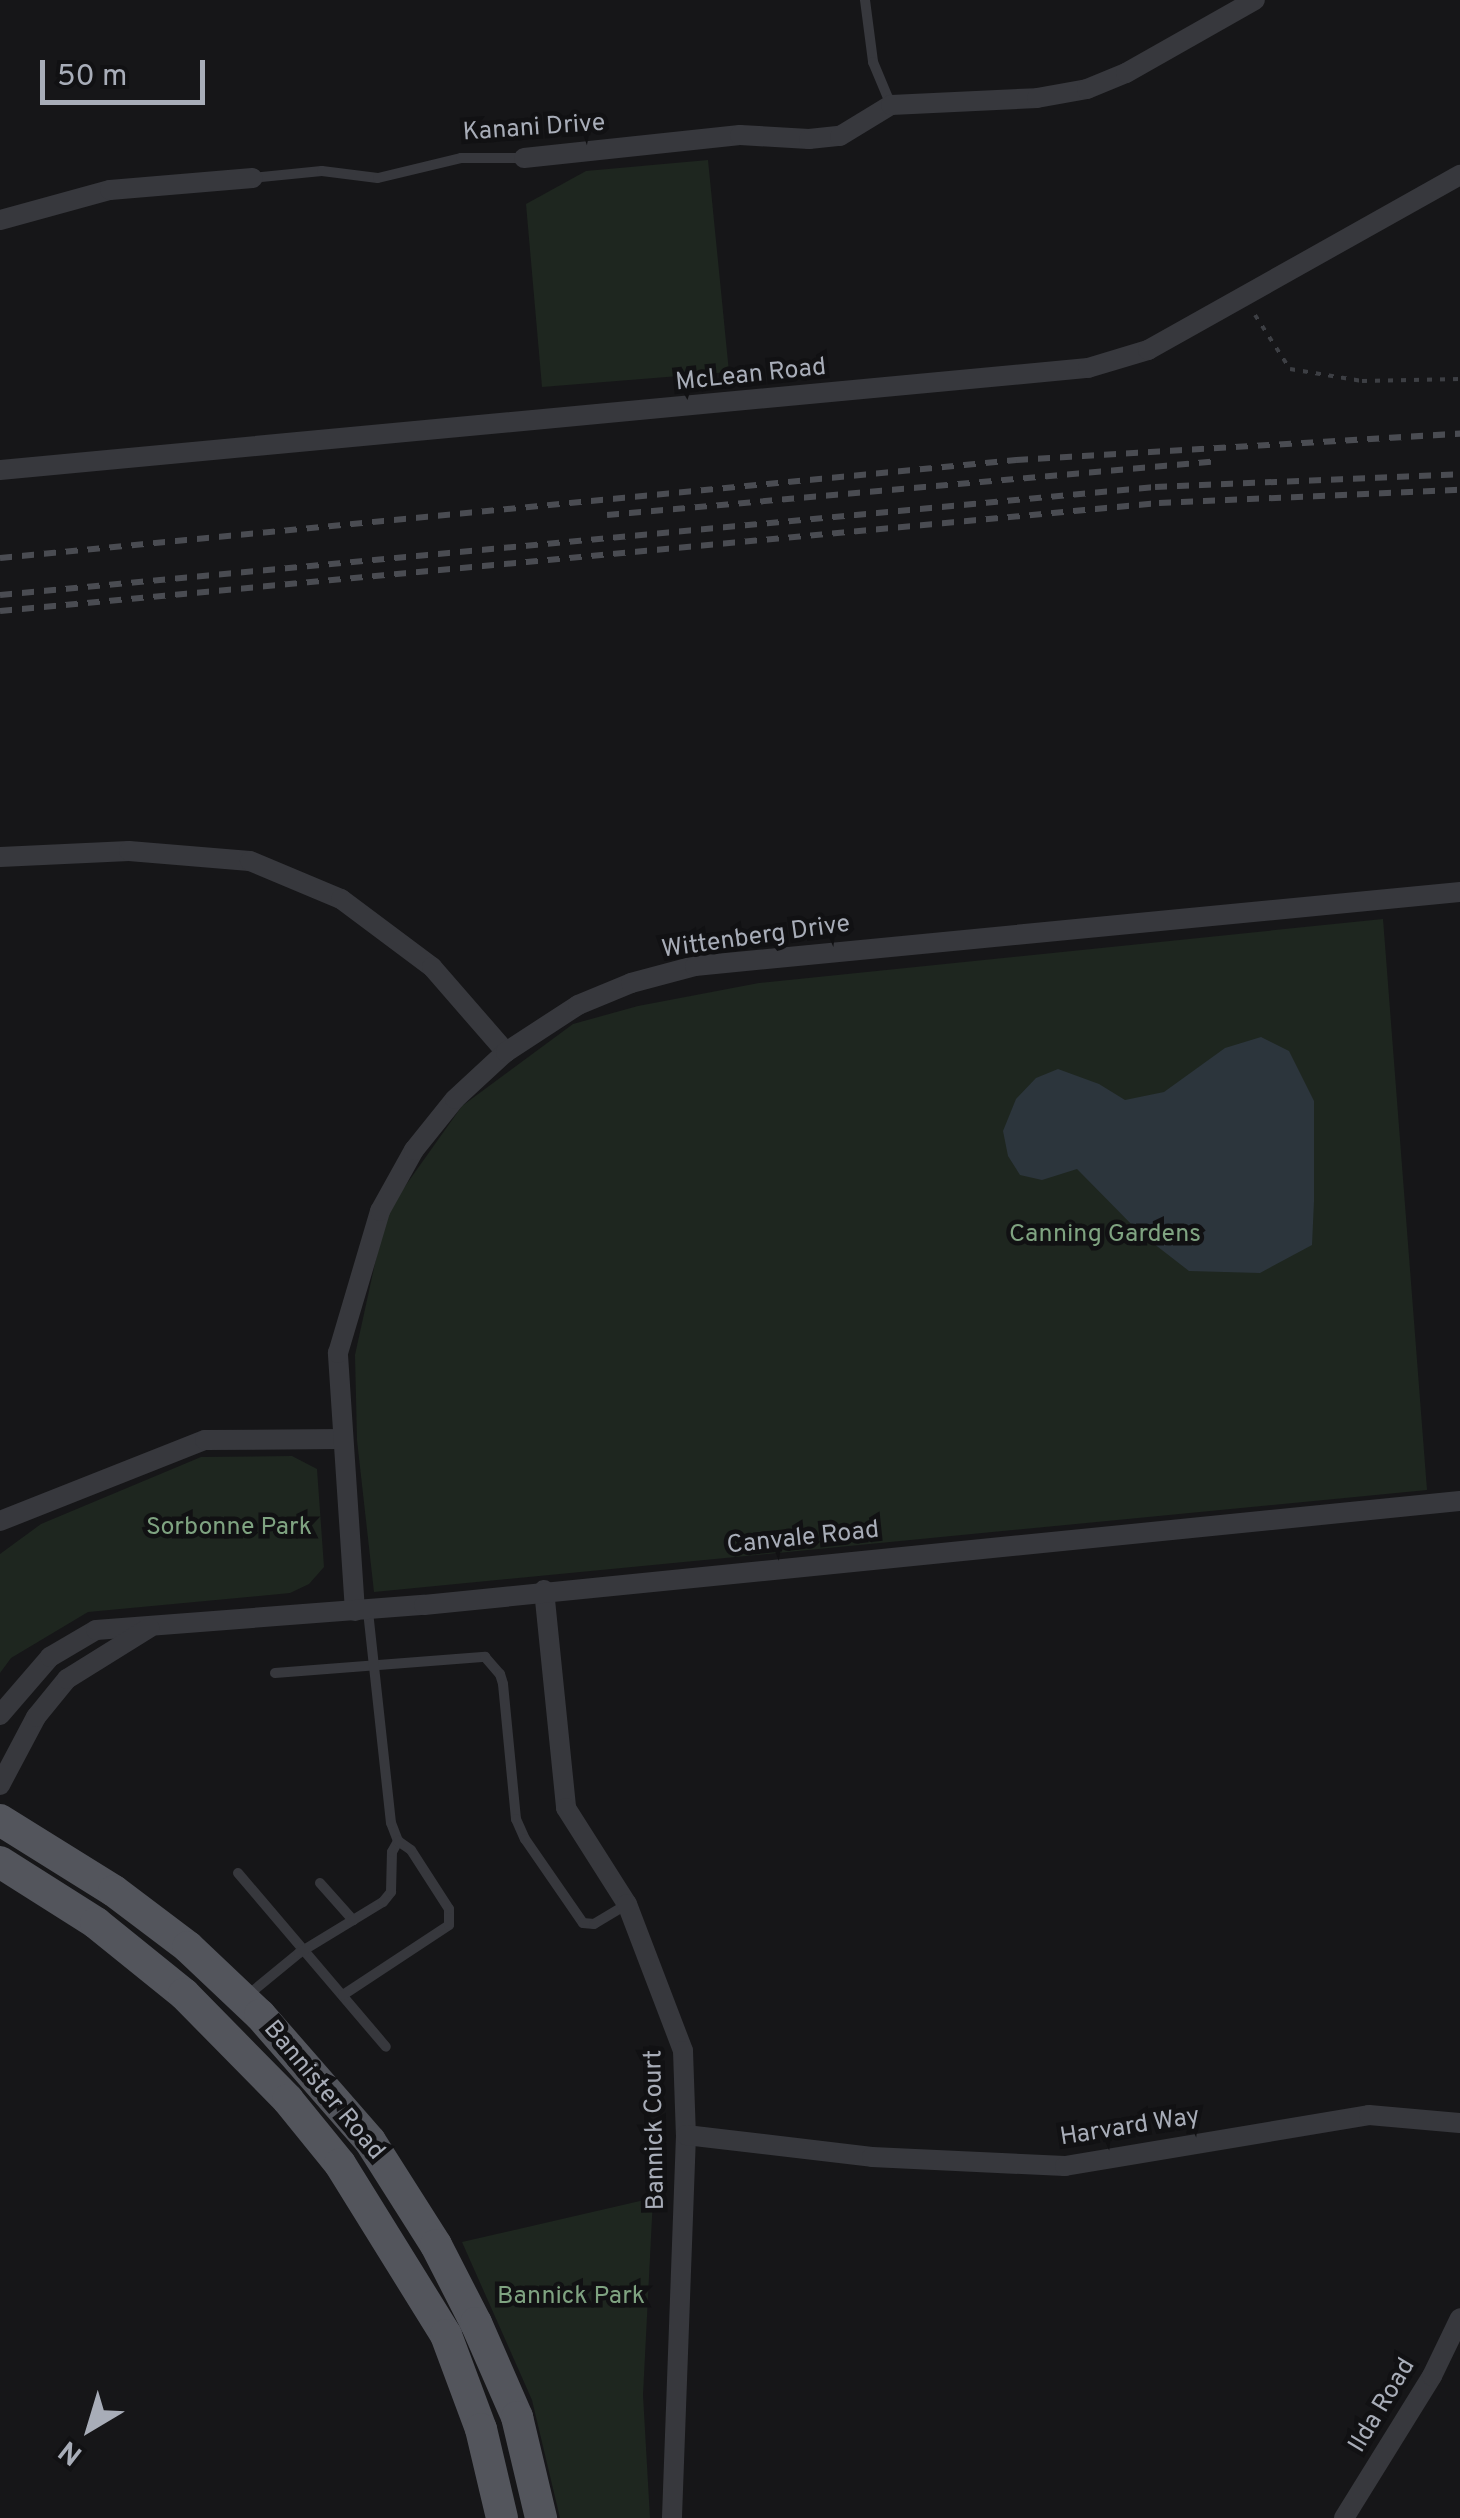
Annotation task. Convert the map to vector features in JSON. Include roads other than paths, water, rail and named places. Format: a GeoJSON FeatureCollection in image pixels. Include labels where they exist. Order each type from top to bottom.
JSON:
{"type":"FeatureCollection","features":[{"type":"Feature","properties":{"kind":"main road","name":"Bannister Road"},"geometry":{"type":"LineString","coordinates":[[0,1820],[146,1914],[243,1999],[370,2141],[436,2245],[518,2417],[541,2518]]}},
{"type":"Feature","properties":{"kind":"main road","name":"Bannister Road"},"geometry":{"type":"LineString","coordinates":[[0,1862],[96,1923],[184,1994],[288,2100],[340,2164],[446,2335],[481,2428],[502,2518]]}},
{"type":"Feature","properties":{"kind":"street"},"geometry":{"type":"LineString","coordinates":[[892,106],[1038,98],[1087,89],[1126,73],[1255,0]]}},
{"type":"Feature","properties":{"kind":"street","name":"Kanani Drive"},"geometry":{"type":"LineString","coordinates":[[524,158],[740,135],[809,139],[840,136],[892,106]]}},
{"type":"Feature","properties":{"kind":"street","name":"McLean Road"},"geometry":{"type":"LineString","coordinates":[[0,470],[1088,368],[1148,350],[1460,175]]}},
{"type":"Feature","properties":{"kind":"street","name":"Kanani Drive"},"geometry":{"type":"LineString","coordinates":[[0,220],[110,190],[252,178]]}},
{"type":"Feature","properties":{"kind":"street"},"geometry":{"type":"LineString","coordinates":[[0,856],[129,851],[250,861],[341,899],[432,966],[506,1052]]}},
{"type":"Feature","properties":{"kind":"street","name":"Wittenberg Drive"},"geometry":{"type":"LineString","coordinates":[[361,1611],[341,1439],[338,1352],[380,1210],[424,1137],[456,1098],[506,1052],[578,1005],[631,984],[695,966],[1460,892]]}},
{"type":"Feature","properties":{"kind":"street"},"geometry":{"type":"LineString","coordinates":[[0,1521],[205,1440],[341,1439]]}},
{"type":"Feature","properties":{"kind":"street","name":"Canvale Road"},"geometry":{"type":"LineString","coordinates":[[0,1715],[50,1657],[96,1630],[361,1611],[1460,1500]]}},
{"type":"Feature","properties":{"kind":"street","name":"Bannick Court"},"geometry":{"type":"LineString","coordinates":[[544,1590],[566,1808],[627,1904],[683,2052],[686,2136],[672,2518]]}},
{"type":"Feature","properties":{"kind":"street","name":"Canvale Road"},"geometry":{"type":"LineString","coordinates":[[0,1785],[36,1718],[67,1680],[151,1627]]}},
{"type":"Feature","properties":{"kind":"street","name":"Harvard Way"},"geometry":{"type":"LineString","coordinates":[[686,2136],[872,2157],[1065,2166],[1369,2115],[1460,2123]]}},
{"type":"Feature","properties":{"kind":"street","name":"Ilda Road"},"geometry":{"type":"LineString","coordinates":[[1344,2518],[1432,2376],[1460,2318]]}},
{"type":"Feature","properties":{"kind":"lane"},"geometry":{"type":"LineString","coordinates":[[866,0],[872,62],[892,106]]}},
{"type":"Feature","properties":{"kind":"lane","name":"Kanani Drive"},"geometry":{"type":"LineString","coordinates":[[252,178],[322,172],[378,178],[461,158],[524,158]]}},
{"type":"Feature","properties":{"kind":"lane"},"geometry":{"type":"LineString","coordinates":[[343,1995],[449,1925],[449,1909],[412,1850],[398,1840],[391,1823],[374,1663],[361,1611]]}},
{"type":"Feature","properties":{"kind":"lane"},"geometry":{"type":"LineString","coordinates":[[274,1673],[474,1655],[494,1664],[503,1684],[516,1820],[526,1840],[582,1923],[594,1924],[627,1904]]}},
{"type":"Feature","properties":{"kind":"lane"},"geometry":{"type":"LineString","coordinates":[[243,1999],[306,1949],[391,1892],[392,1852],[398,1840]]}},
{"type":"Feature","properties":{"kind":"lane"},"geometry":{"type":"LineString","coordinates":[[238,1873],[386,2047]]}},
{"type":"Feature","properties":{"kind":"lane"},"geometry":{"type":"LineString","coordinates":[[320,1883],[353,1920]]}},
{"type":"Feature","properties":{"kind":"railway"},"geometry":{"type":"LineString","coordinates":[[0,558],[1016,460],[1460,434]]}},
{"type":"Feature","properties":{"kind":"railway"},"geometry":{"type":"LineString","coordinates":[[607,515],[1220,461]]}},
{"type":"Feature","properties":{"kind":"railway"},"geometry":{"type":"LineString","coordinates":[[0,595],[1155,487],[1460,474]]}},
{"type":"Feature","properties":{"kind":"railway"},"geometry":{"type":"LineString","coordinates":[[0,611],[1159,503],[1460,490]]}},
{"type":"Feature","properties":{"kind":"park label","name":"Canning Gardens"},"geometry":{"type":"Point","coordinates":[1105,1235]}},
{"type":"Feature","properties":{"kind":"park label","name":"Sorbonne Park"},"geometry":{"type":"Point","coordinates":[229,1528]}},
{"type":"Feature","properties":{"kind":"park label","name":"Bannick Park"},"geometry":{"type":"Point","coordinates":[571,2297]}}]}
